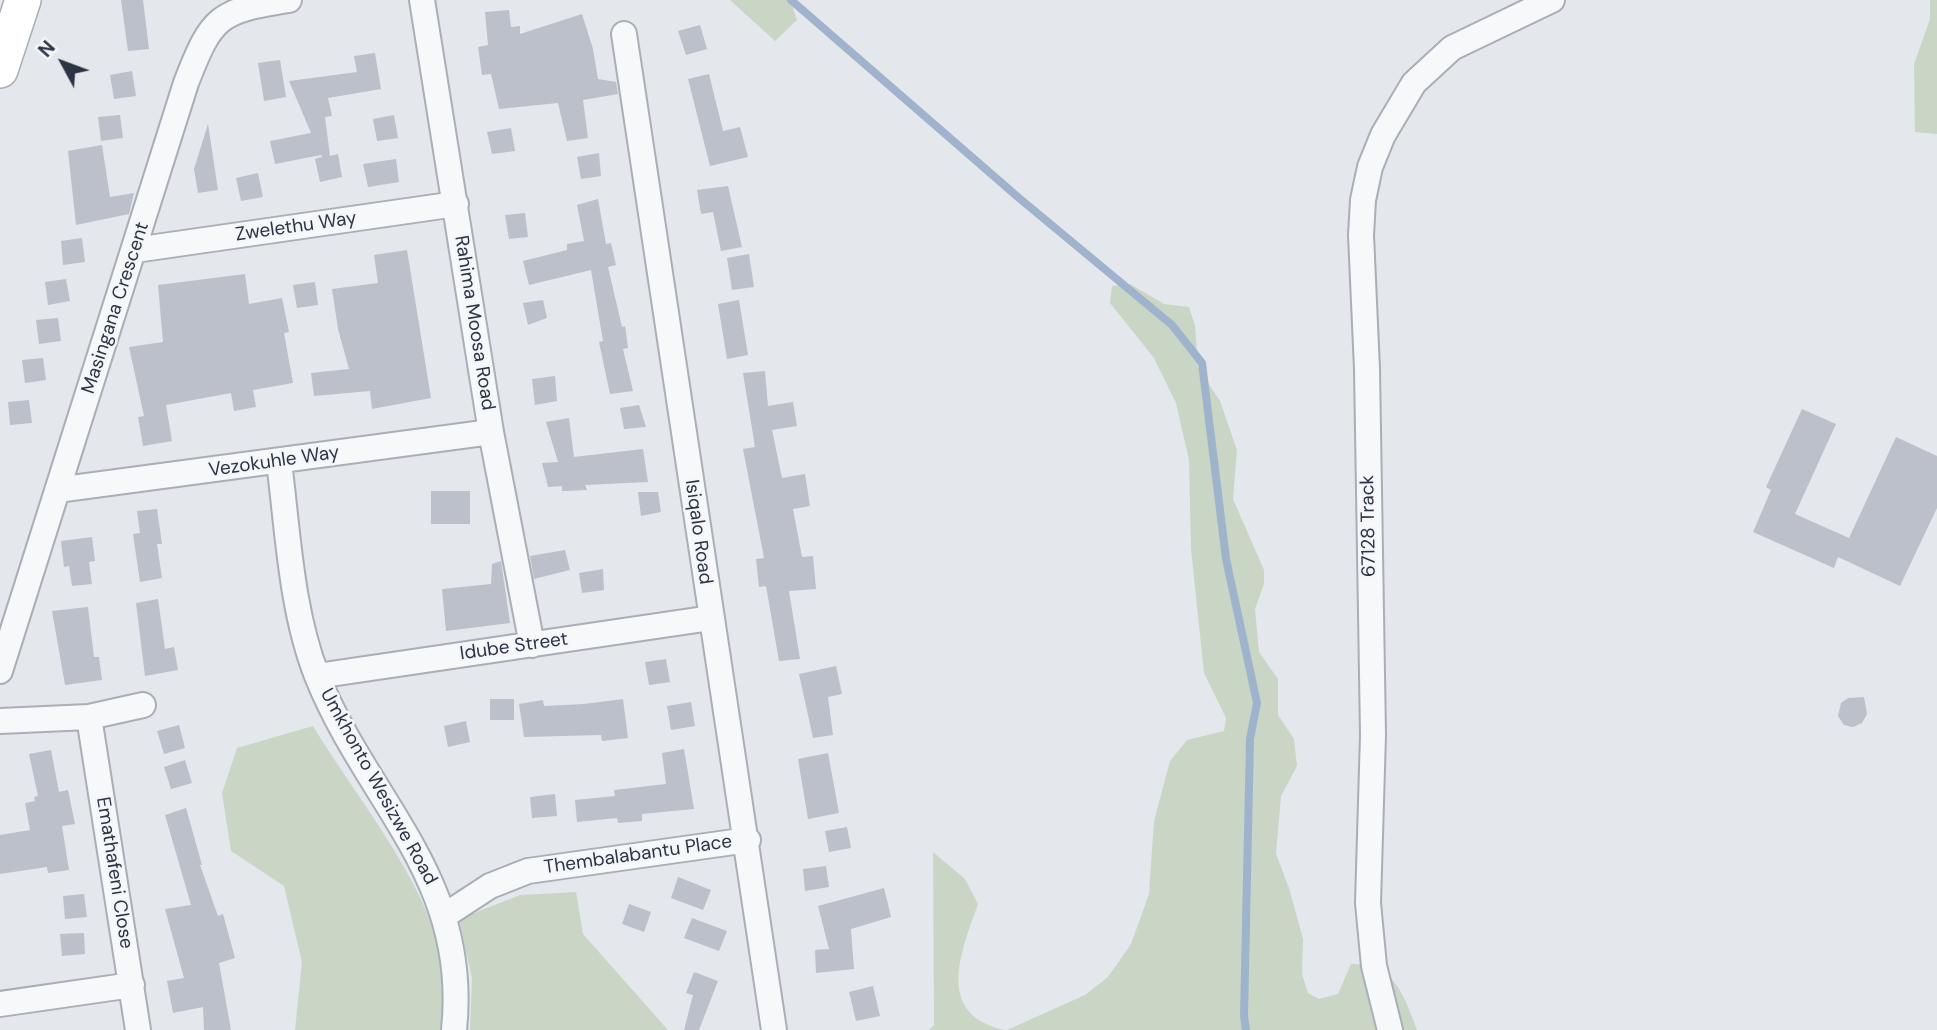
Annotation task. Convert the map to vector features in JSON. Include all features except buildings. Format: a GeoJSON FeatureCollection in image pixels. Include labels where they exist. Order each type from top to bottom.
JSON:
{"type":"FeatureCollection","features":[{"type":"Feature","properties":{"kind":"main road"},"geometry":{"type":"LineString","coordinates":[[0,70],[23,0]]}},
{"type":"Feature","properties":{"kind":"street","name":"Masingana Crescent"},"geometry":{"type":"LineString","coordinates":[[0,671],[186,83],[202,40],[225,15],[245,7],[289,0]]}},
{"type":"Feature","properties":{"kind":"street","name":"Rahima Moosa Road"},"geometry":{"type":"LineString","coordinates":[[422,0],[491,432],[532,645]]}},
{"type":"Feature","properties":{"kind":"street","name":"67128 Track"},"geometry":{"type":"LineString","coordinates":[[1390,1030],[1374,966],[1368,903],[1373,735],[1367,369],[1361,248],[1363,200],[1370,167],[1395,112],[1414,83],[1452,48],[1552,0]]}},
{"type":"Feature","properties":{"kind":"street","name":"Isiqalo Road"},"geometry":{"type":"LineString","coordinates":[[624,34],[711,618],[748,839],[774,1030]]}},
{"type":"Feature","properties":{"kind":"street","name":"Zwelethu Way"},"geometry":{"type":"LineString","coordinates":[[135,250],[456,204]]}},
{"type":"Feature","properties":{"kind":"street","name":"Vezokuhle Way"},"geometry":{"type":"LineString","coordinates":[[57,491],[491,432]]}},
{"type":"Feature","properties":{"kind":"street","name":"Umkhonto Wesizwe Road"},"geometry":{"type":"LineString","coordinates":[[279,462],[296,592],[317,676],[358,756],[412,842],[444,916],[455,995],[454,1030]]}},
{"type":"Feature","properties":{"kind":"street","name":"Idube Street"},"geometry":{"type":"LineString","coordinates":[[317,676],[711,618]]}},
{"type":"Feature","properties":{"kind":"street"},"geometry":{"type":"LineString","coordinates":[[0,721],[89,717],[143,705]]}},
{"type":"Feature","properties":{"kind":"street","name":"Emathafeni Close"},"geometry":{"type":"LineString","coordinates":[[89,717],[138,1030]]}},
{"type":"Feature","properties":{"kind":"street","name":"Thembalabantu Place"},"geometry":{"type":"LineString","coordinates":[[444,916],[490,886],[528,871],[748,839]]}},
{"type":"Feature","properties":{"kind":"street"},"geometry":{"type":"LineString","coordinates":[[0,1004],[132,985]]}},
{"type":"Feature","properties":{"kind":"green space"},"geometry":{"type":"Polygon","coordinates":[[[730,0],[790,0],[797,20],[775,41],[730,0]]]}},
{"type":"Feature","properties":{"kind":"green space"},"geometry":{"type":"Polygon","coordinates":[[[1930,0],[1937,0],[1937,134],[1915,132],[1914,64],[1930,19],[1930,0]]]}},
{"type":"Feature","properties":{"kind":"green space"},"geometry":{"type":"Polygon","coordinates":[[[1130,284],[1164,304],[1189,307],[1195,326],[1198,368],[1220,401],[1237,450],[1233,499],[1264,570],[1264,584],[1255,609],[1259,652],[1278,679],[1278,715],[1294,739],[1297,766],[1281,796],[1276,854],[1303,939],[1302,974],[1308,993],[1319,999],[1338,994],[1351,964],[1378,969],[1396,984],[1417,1030],[1007,1030],[1085,995],[1108,977],[1131,944],[1149,894],[1154,821],[1170,761],[1187,740],[1224,731],[1226,718],[1204,673],[1191,549],[1189,460],[1176,403],[1154,358],[1110,303],[1112,286],[1130,284]]]}},
{"type":"Feature","properties":{"kind":"green space"},"geometry":{"type":"Polygon","coordinates":[[[313,726],[386,837],[420,896],[441,955],[444,973],[443,1030],[295,1030],[302,962],[284,886],[231,851],[222,793],[237,748],[313,726]]]}},
{"type":"Feature","properties":{"kind":"green space"},"geometry":{"type":"Polygon","coordinates":[[[933,852],[965,879],[978,904],[960,961],[958,979],[961,996],[968,1011],[983,1022],[1005,1030],[929,1030],[934,1025],[933,852]]]}},
{"type":"Feature","properties":{"kind":"green space"},"geometry":{"type":"Polygon","coordinates":[[[576,892],[583,934],[668,1030],[470,1030],[472,978],[459,919],[520,895],[576,892]]]}},
{"type":"Feature","properties":{"kind":"waterway"},"geometry":{"type":"LineString","coordinates":[[791,0],[1019,198],[1172,325],[1202,363],[1226,559],[1257,703],[1250,739],[1244,1016],[1246,1030]]}}]}
